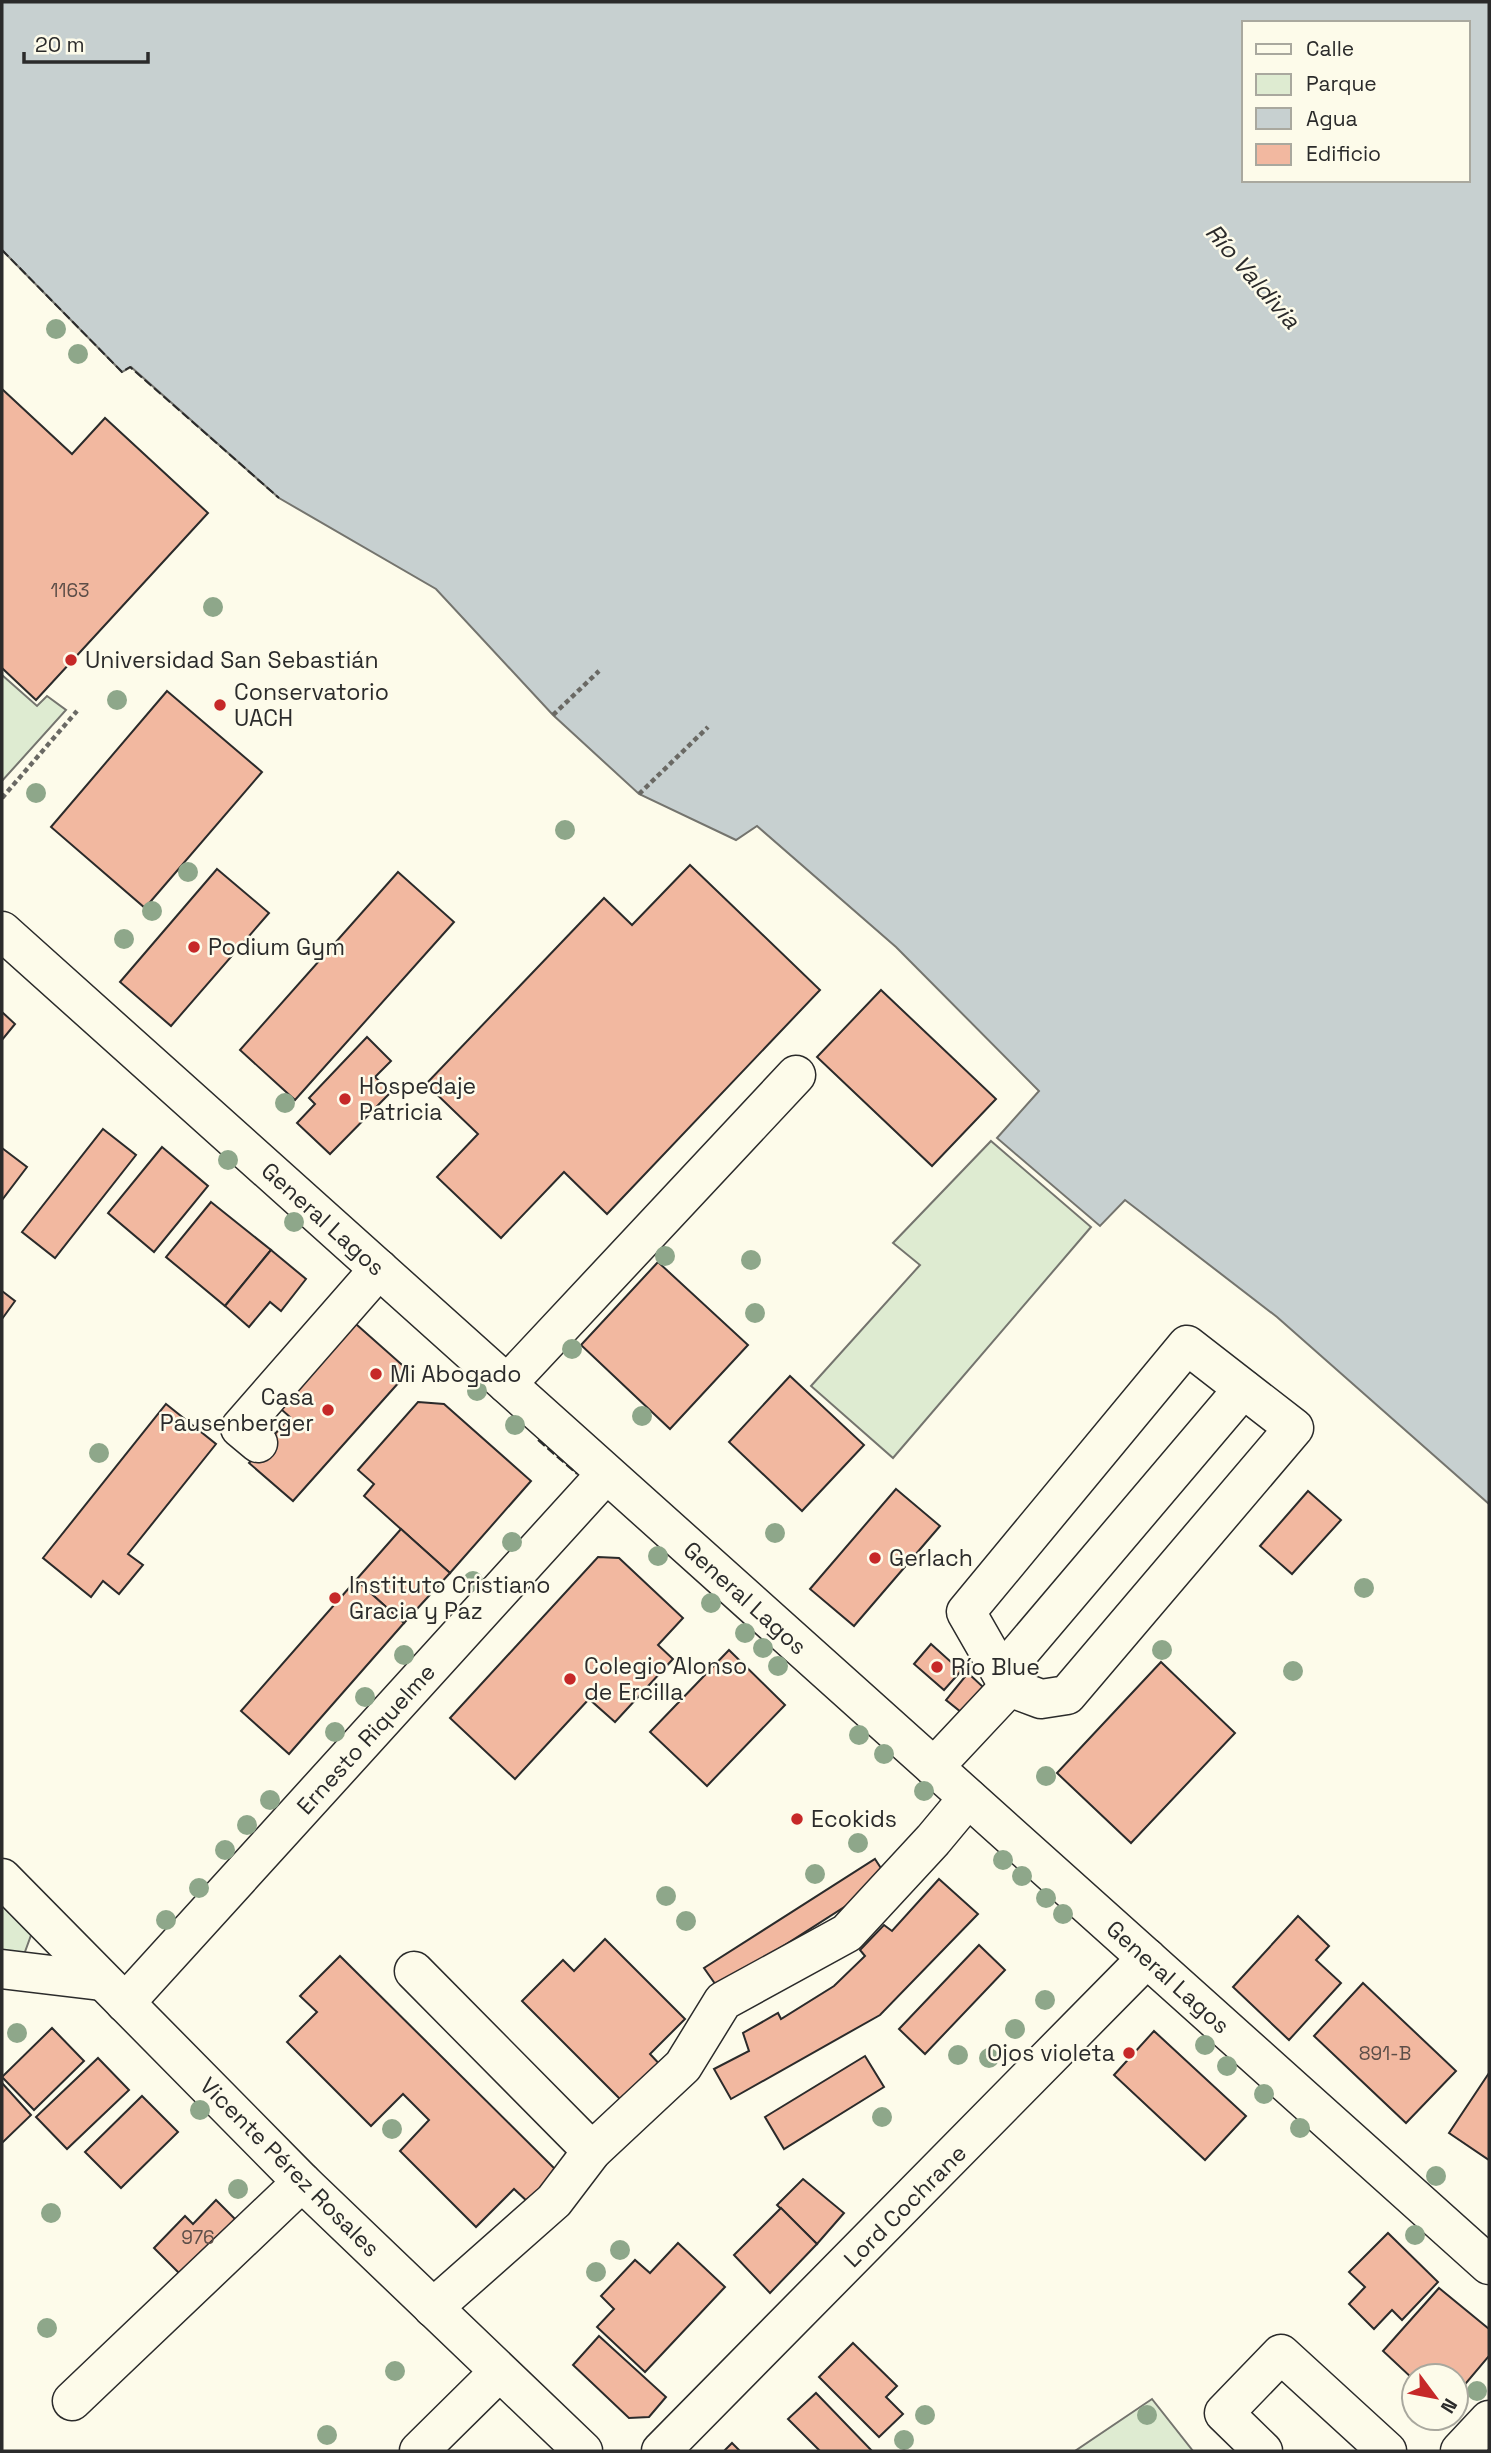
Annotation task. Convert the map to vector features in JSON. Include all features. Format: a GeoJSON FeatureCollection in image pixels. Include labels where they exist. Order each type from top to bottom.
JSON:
{"type":"FeatureCollection","features":[{"type":"Feature","properties":{"kind":"main road","name":"General Lagos"},"geometry":{"type":"LineString","coordinates":[[2,931],[1489,2265]]}},
{"type":"Feature","properties":{"kind":"main road"},"geometry":{"type":"LineString","coordinates":[[507,1384],[796,1075]]}},
{"type":"Feature","properties":{"kind":"main road"},"geometry":{"type":"LineString","coordinates":[[258,1443],[240,1428],[379,1269]]}},
{"type":"Feature","properties":{"kind":"main road"},"geometry":{"type":"LineString","coordinates":[[1187,1345],[1243,1389],[1294,1428],[1067,1695],[1041,1699],[1006,1680],[965,1612],[1187,1345]]}},
{"type":"Feature","properties":{"kind":"main road"},"geometry":{"type":"LineString","coordinates":[[934,1767],[1243,1389]]}},
{"type":"Feature","properties":{"kind":"main road","name":"Ernesto Riquelme"},"geometry":{"type":"LineString","coordinates":[[113,1992],[606,1474]]}},
{"type":"Feature","properties":{"kind":"main road"},"geometry":{"type":"LineString","coordinates":[[433,2308],[554,2201],[592,2151],[682,2066],[723,2001],[847,1933],[968,1798]]}},
{"type":"Feature","properties":{"kind":"main road","name":"Vicente Pérez Rosales"},"geometry":{"type":"LineString","coordinates":[[2,1878],[302,2182],[583,2451]]}},
{"type":"Feature","properties":{"kind":"main road","name":"Lord Cochrane"},"geometry":{"type":"LineString","coordinates":[[661,2451],[1147,1958]]}},
{"type":"Feature","properties":{"kind":"main road"},"geometry":{"type":"LineString","coordinates":[[414,1971],[592,2151]]}},
{"type":"Feature","properties":{"kind":"main road"},"geometry":{"type":"LineString","coordinates":[[9,1977],[113,1992]]}},
{"type":"Feature","properties":{"kind":"main road"},"geometry":{"type":"LineString","coordinates":[[72,2401],[302,2182]]}},
{"type":"Feature","properties":{"kind":"main road"},"geometry":{"type":"LineString","coordinates":[[1263,2451],[1224,2413],[1281,2354],[1387,2451]]}},
{"type":"Feature","properties":{"kind":"main road"},"geometry":{"type":"LineString","coordinates":[[419,2451],[499,2371]]}},
{"type":"Feature","properties":{"kind":"main road"},"geometry":{"type":"LineString","coordinates":[[1460,2451],[1489,2420]]}},
{"type":"Feature","properties":{"kind":"path"},"geometry":{"type":"LineString","coordinates":[[553,715],[599,671]]}},
{"type":"Feature","properties":{"kind":"path"},"geometry":{"type":"LineString","coordinates":[[2,798],[76,711]]}},
{"type":"Feature","properties":{"kind":"path"},"geometry":{"type":"LineString","coordinates":[[639,794],[708,727]]}},
{"type":"Feature","properties":{"kind":"green space"},"geometry":{"type":"Polygon","coordinates":[[[2,675],[37,706],[47,696],[66,710],[2,781],[2,675]]]}},
{"type":"Feature","properties":{"kind":"green space"},"geometry":{"type":"Polygon","coordinates":[[[991,1141],[1091,1227],[893,1458],[811,1386],[920,1265],[893,1243],[991,1141]]]}},
{"type":"Feature","properties":{"kind":"green space"},"geometry":{"type":"Polygon","coordinates":[[[2,1899],[34,1927],[22,1960],[2,1957],[2,1899]]]}},
{"type":"Feature","properties":{"kind":"green space"},"geometry":{"type":"Polygon","coordinates":[[[1152,2399],[1193,2451],[1075,2451],[1152,2399]]]}},
{"type":"Feature","properties":{"kind":"water","name":"Río Valdivia"},"geometry":{"type":"Polygon","coordinates":[[[2,2],[1489,2],[1489,1504],[1277,1317],[1125,1200],[1100,1226],[997,1138],[1039,1091],[896,947],[757,826],[736,840],[639,794],[553,715],[436,589],[279,498],[131,367],[122,372],[2,250],[2,2]]]}},
{"type":"Feature","properties":{"kind":"building"},"geometry":{"type":"Polygon","coordinates":[[[2,389],[72,454],[105,418],[208,513],[36,700],[2,668],[2,389]]]}},
{"type":"Feature","properties":{"kind":"building"},"geometry":{"type":"Polygon","coordinates":[[[167,691],[262,772],[145,908],[51,827],[167,691]]]}},
{"type":"Feature","properties":{"kind":"building"},"geometry":{"type":"Polygon","coordinates":[[[690,865],[820,990],[607,1214],[564,1172],[501,1238],[437,1177],[478,1134],[426,1084],[604,898],[632,925],[690,865]]]}},
{"type":"Feature","properties":{"kind":"building","name":"Podium Gym"},"geometry":{"type":"Polygon","coordinates":[[[217,869],[269,913],[171,1026],[120,982],[217,869]]]}},
{"type":"Feature","properties":{"kind":"building"},"geometry":{"type":"Polygon","coordinates":[[[398,872],[454,922],[295,1100],[240,1050],[398,872]]]}},
{"type":"Feature","properties":{"kind":"building"},"geometry":{"type":"Polygon","coordinates":[[[881,990],[996,1099],[932,1166],[817,1057],[881,990]]]}},
{"type":"Feature","properties":{"kind":"building"},"geometry":{"type":"Polygon","coordinates":[[[2,1012],[15,1024],[2,1040],[2,1012]]]}},
{"type":"Feature","properties":{"kind":"building"},"geometry":{"type":"Polygon","coordinates":[[[367,1037],[391,1061],[375,1077],[391,1092],[330,1154],[297,1123],[315,1104],[309,1098],[367,1037]]]}},
{"type":"Feature","properties":{"kind":"building"},"geometry":{"type":"Polygon","coordinates":[[[103,1129],[136,1155],[55,1258],[22,1232],[103,1129]]]}},
{"type":"Feature","properties":{"kind":"building"},"geometry":{"type":"Polygon","coordinates":[[[162,1147],[208,1186],[154,1252],[108,1213],[162,1147]]]}},
{"type":"Feature","properties":{"kind":"building"},"geometry":{"type":"Polygon","coordinates":[[[2,1148],[27,1167],[2,1200],[2,1148]]]}},
{"type":"Feature","properties":{"kind":"building"},"geometry":{"type":"Polygon","coordinates":[[[211,1202],[271,1250],[225,1306],[166,1257],[211,1202]]]}},
{"type":"Feature","properties":{"kind":"building"},"geometry":{"type":"Polygon","coordinates":[[[271,1250],[306,1279],[281,1311],[270,1302],[249,1327],[225,1306],[271,1250]]]}},
{"type":"Feature","properties":{"kind":"building"},"geometry":{"type":"Polygon","coordinates":[[[658,1262],[748,1345],[670,1429],[581,1345],[658,1262]]]}},
{"type":"Feature","properties":{"kind":"building"},"geometry":{"type":"Polygon","coordinates":[[[2,1291],[15,1301],[2,1319],[2,1291]]]}},
{"type":"Feature","properties":{"kind":"building","name":"Casa Pausenberger"},"geometry":{"type":"Polygon","coordinates":[[[348,1317],[409,1371],[293,1501],[249,1463],[290,1417],[273,1402],[348,1317]]]}},
{"type":"Feature","properties":{"kind":"building"},"geometry":{"type":"Polygon","coordinates":[[[790,1376],[864,1445],[802,1511],[729,1442],[790,1376]]]}},
{"type":"Feature","properties":{"kind":"building"},"geometry":{"type":"Polygon","coordinates":[[[418,1402],[444,1404],[531,1481],[450,1573],[364,1496],[374,1484],[358,1470],[418,1402]]]}},
{"type":"Feature","properties":{"kind":"building"},"geometry":{"type":"Polygon","coordinates":[[[166,1404],[216,1444],[128,1554],[143,1565],[119,1594],[103,1581],[91,1597],[43,1558],[166,1404]]]}},
{"type":"Feature","properties":{"kind":"building","name":"Gerlach"},"geometry":{"type":"Polygon","coordinates":[[[896,1489],[940,1526],[854,1626],[810,1589],[896,1489]]]}},
{"type":"Feature","properties":{"kind":"building"},"geometry":{"type":"Polygon","coordinates":[[[1308,1491],[1341,1520],[1292,1574],[1260,1546],[1308,1491]]]}},
{"type":"Feature","properties":{"kind":"building"},"geometry":{"type":"Polygon","coordinates":[[[401,1529],[450,1573],[404,1623],[356,1580],[401,1529]]]}},
{"type":"Feature","properties":{"kind":"building","name":"Colegio Alonso de Ercilla"},"geometry":{"type":"Polygon","coordinates":[[[598,1557],[619,1558],[683,1618],[658,1645],[673,1659],[615,1722],[589,1699],[515,1779],[450,1718],[598,1557]]]}},
{"type":"Feature","properties":{"kind":"building"},"geometry":{"type":"Polygon","coordinates":[[[356,1580],[404,1623],[289,1754],[241,1711],[356,1580]]]}},
{"type":"Feature","properties":{"kind":"building","name":"Río Blue"},"geometry":{"type":"Polygon","coordinates":[[[931,1644],[961,1671],[944,1690],[914,1664],[931,1644]]]}},
{"type":"Feature","properties":{"kind":"building"},"geometry":{"type":"Polygon","coordinates":[[[729,1650],[785,1705],[707,1786],[650,1732],[729,1650]]]}},
{"type":"Feature","properties":{"kind":"building"},"geometry":{"type":"Polygon","coordinates":[[[1161,1662],[1235,1733],[1131,1843],[1057,1773],[1161,1662]]]}},
{"type":"Feature","properties":{"kind":"building"},"geometry":{"type":"Polygon","coordinates":[[[968,1673],[983,1687],[961,1712],[946,1700],[968,1673]]]}},
{"type":"Feature","properties":{"kind":"building"},"geometry":{"type":"Polygon","coordinates":[[[875,1859],[888,1879],[718,1988],[704,1968],[875,1859]]]}},
{"type":"Feature","properties":{"kind":"building"},"geometry":{"type":"Polygon","coordinates":[[[939,1879],[978,1914],[880,2015],[731,2099],[714,2069],[749,2051],[743,2033],[778,2013],[781,2019],[834,1986],[865,1956],[860,1950],[884,1925],[892,1931],[939,1879]]]}},
{"type":"Feature","properties":{"kind":"building"},"geometry":{"type":"Polygon","coordinates":[[[1298,1916],[1329,1946],[1316,1960],[1341,1983],[1289,2040],[1233,1987],[1298,1916]]]}},
{"type":"Feature","properties":{"kind":"building"},"geometry":{"type":"Polygon","coordinates":[[[605,1939],[685,2019],[650,2054],[665,2070],[628,2107],[522,2001],[563,1960],[574,1971],[605,1939]]]}},
{"type":"Feature","properties":{"kind":"building"},"geometry":{"type":"Polygon","coordinates":[[[979,1945],[1005,1970],[925,2054],[899,2029],[979,1945]]]}},
{"type":"Feature","properties":{"kind":"building"},"geometry":{"type":"Polygon","coordinates":[[[340,1956],[559,2173],[529,2203],[514,2189],[476,2227],[400,2151],[429,2120],[403,2094],[371,2126],[287,2042],[317,2012],[300,1996],[340,1956]]]}},
{"type":"Feature","properties":{"kind":"building"},"geometry":{"type":"Polygon","coordinates":[[[1363,1983],[1456,2071],[1406,2123],[1314,2036],[1363,1983]]]}},
{"type":"Feature","properties":{"kind":"building"},"geometry":{"type":"Polygon","coordinates":[[[52,2028],[84,2061],[34,2110],[2,2077],[52,2028]]]}},
{"type":"Feature","properties":{"kind":"building"},"geometry":{"type":"Polygon","coordinates":[[[1154,2031],[1246,2116],[1205,2160],[1114,2075],[1154,2031]]]}},
{"type":"Feature","properties":{"kind":"building"},"geometry":{"type":"Polygon","coordinates":[[[865,2056],[884,2087],[784,2149],[765,2117],[865,2056]]]}},
{"type":"Feature","properties":{"kind":"building"},"geometry":{"type":"Polygon","coordinates":[[[98,2058],[129,2090],[67,2149],[36,2117],[98,2058]]]}},
{"type":"Feature","properties":{"kind":"building"},"geometry":{"type":"Polygon","coordinates":[[[1489,2073],[1489,2160],[1449,2133],[1489,2073]]]}},
{"type":"Feature","properties":{"kind":"building"},"geometry":{"type":"Polygon","coordinates":[[[2,2083],[31,2115],[2,2143],[2,2083]]]}},
{"type":"Feature","properties":{"kind":"building"},"geometry":{"type":"Polygon","coordinates":[[[142,2096],[178,2132],[121,2188],[85,2152],[142,2096]]]}},
{"type":"Feature","properties":{"kind":"building"},"geometry":{"type":"Polygon","coordinates":[[[803,2179],[844,2213],[817,2244],[777,2205],[803,2179]]]}},
{"type":"Feature","properties":{"kind":"building"},"geometry":{"type":"Polygon","coordinates":[[[216,2200],[242,2226],[187,2281],[154,2248],[185,2216],[193,2224],[216,2200]]]}},
{"type":"Feature","properties":{"kind":"building"},"geometry":{"type":"Polygon","coordinates":[[[781,2208],[817,2244],[770,2293],[734,2255],[781,2208]]]}},
{"type":"Feature","properties":{"kind":"building"},"geometry":{"type":"Polygon","coordinates":[[[1388,2233],[1438,2282],[1402,2320],[1392,2310],[1374,2329],[1349,2304],[1365,2287],[1349,2272],[1388,2233]]]}},
{"type":"Feature","properties":{"kind":"building"},"geometry":{"type":"Polygon","coordinates":[[[678,2243],[725,2287],[645,2372],[597,2327],[614,2309],[601,2296],[635,2260],[650,2273],[678,2243]]]}},
{"type":"Feature","properties":{"kind":"building"},"geometry":{"type":"Polygon","coordinates":[[[1439,2288],[1489,2329],[1489,2356],[1470,2378],[1470,2362],[1400,2362],[1400,2367],[1383,2351],[1439,2288]]]}},
{"type":"Feature","properties":{"kind":"building"},"geometry":{"type":"Polygon","coordinates":[[[599,2336],[666,2397],[649,2417],[629,2418],[573,2365],[599,2336]]]}},
{"type":"Feature","properties":{"kind":"building"},"geometry":{"type":"Polygon","coordinates":[[[853,2343],[897,2386],[886,2397],[903,2414],[879,2437],[819,2377],[853,2343]]]}},
{"type":"Feature","properties":{"kind":"building"},"geometry":{"type":"Polygon","coordinates":[[[816,2393],[872,2451],[820,2451],[788,2419],[816,2393]]]}},
{"type":"Feature","properties":{"kind":"building"},"geometry":{"type":"Polygon","coordinates":[[[732,2443],[740,2451],[724,2451],[732,2443]]]}},
{"type":"Feature","properties":{"kind":"fence"},"geometry":{"type":"LineString","coordinates":[[2,250],[122,372],[130,367],[279,498]]}},
{"type":"Feature","properties":{"kind":"fence"},"geometry":{"type":"LineString","coordinates":[[538,1440],[577,1474]]}},
{"type":"Feature","properties":{"kind":"place","name":"Universidad San Sebastián"},"geometry":{"type":"Point","coordinates":[71,660]}},
{"type":"Feature","properties":{"kind":"place","name":"Conservatorio UACH"},"geometry":{"type":"Point","coordinates":[220,705]}},
{"type":"Feature","properties":{"kind":"place","name":"Podium Gym"},"geometry":{"type":"Point","coordinates":[194,947]}},
{"type":"Feature","properties":{"kind":"place","name":"Hospedaje Patricia"},"geometry":{"type":"Point","coordinates":[345,1099]}},
{"type":"Feature","properties":{"kind":"place","name":"Mi Abogado"},"geometry":{"type":"Point","coordinates":[376,1374]}},
{"type":"Feature","properties":{"kind":"place","name":"Casa Pausenberger"},"geometry":{"type":"Point","coordinates":[328,1410]}},
{"type":"Feature","properties":{"kind":"place","name":"Gerlach"},"geometry":{"type":"Point","coordinates":[875,1558]}},
{"type":"Feature","properties":{"kind":"place","name":"Instituto Cristiano Gracia y Paz"},"geometry":{"type":"Point","coordinates":[335,1598]}},
{"type":"Feature","properties":{"kind":"place","name":"Río Blue"},"geometry":{"type":"Point","coordinates":[937,1667]}},
{"type":"Feature","properties":{"kind":"place","name":"Colegio Alonso de Ercilla"},"geometry":{"type":"Point","coordinates":[570,1679]}},
{"type":"Feature","properties":{"kind":"place","name":"Ecokids"},"geometry":{"type":"Point","coordinates":[797,1819]}},
{"type":"Feature","properties":{"kind":"place","name":"Ojos violeta"},"geometry":{"type":"Point","coordinates":[1129,2053]}}]}
